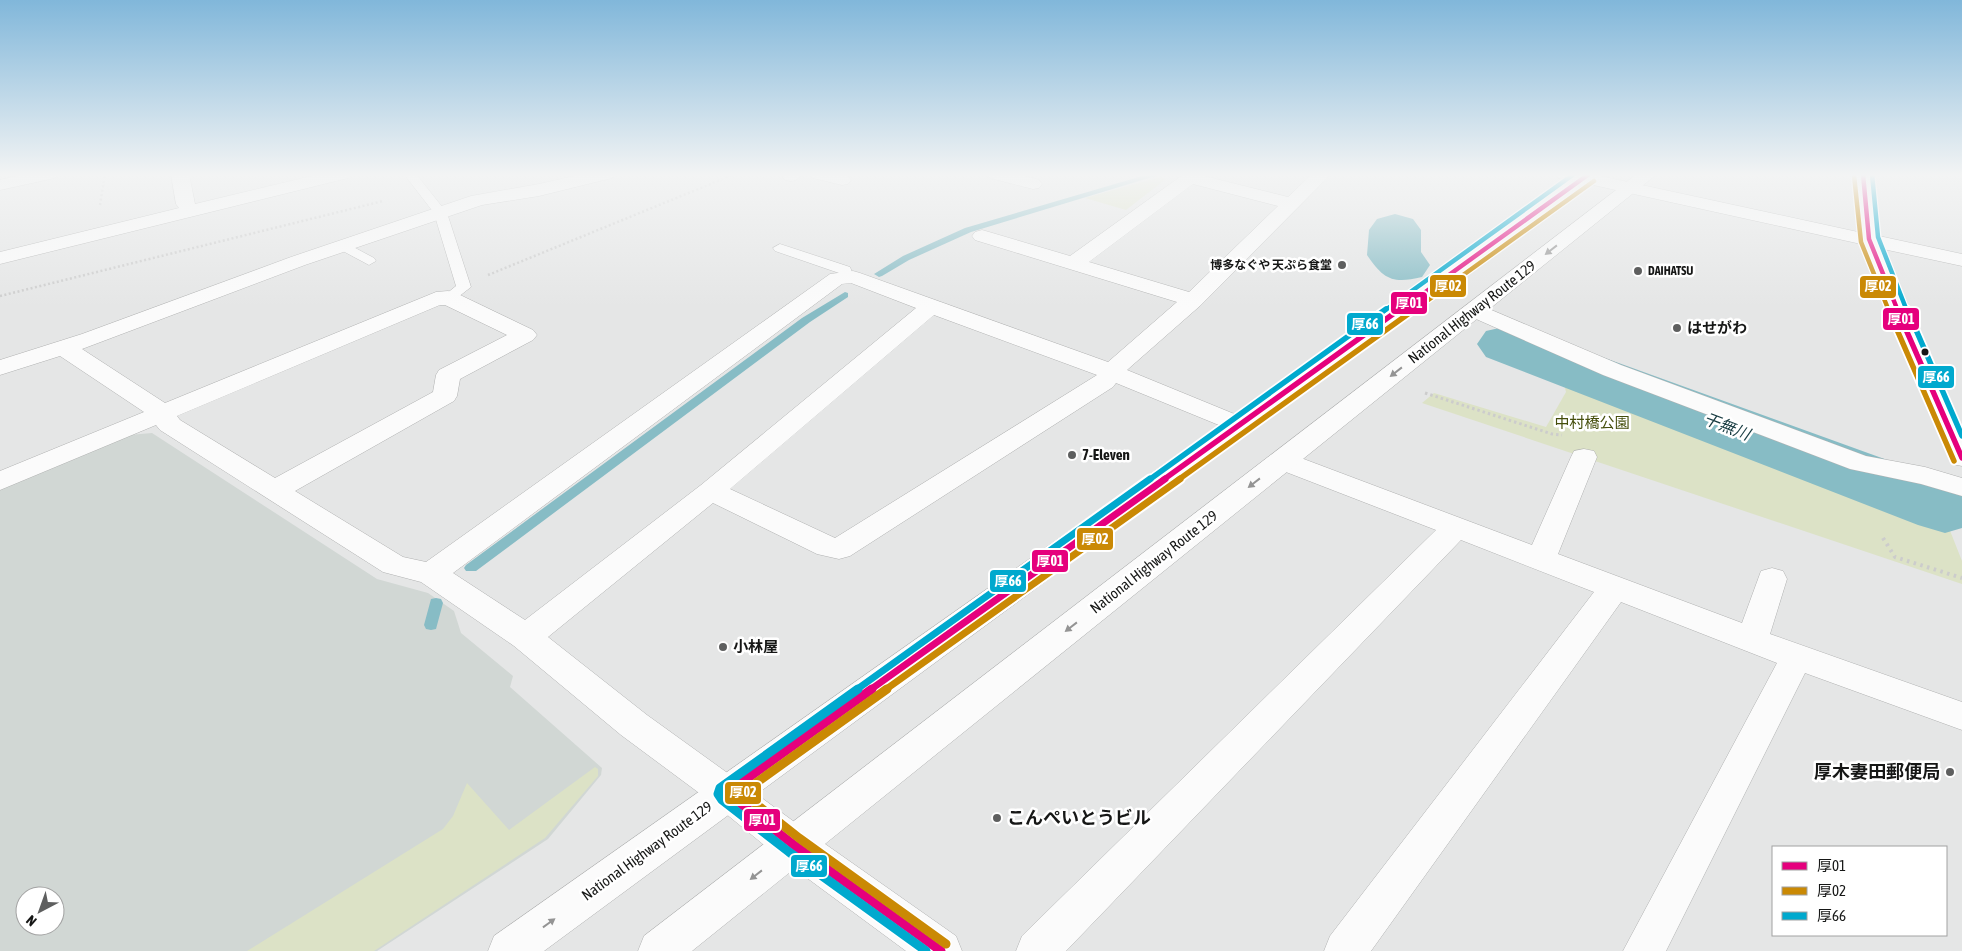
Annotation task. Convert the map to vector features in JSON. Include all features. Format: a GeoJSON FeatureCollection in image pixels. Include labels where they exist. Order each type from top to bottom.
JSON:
{"type":"FeatureCollection","features":[{"type":"Feature","properties":{"kind":"main road"},"geometry":{"type":"LineString","coordinates":[[0,258],[161,218]]}},
{"type":"Feature","properties":{"kind":"main road"},"geometry":{"type":"LineString","coordinates":[[0,368],[62,348],[344,246],[427,218]]}},
{"type":"Feature","properties":{"kind":"main road"},"geometry":{"type":"LineString","coordinates":[[1074,264],[1136,218]]}},
{"type":"Feature","properties":{"kind":"main road"},"geometry":{"type":"LineString","coordinates":[[711,491],[828,547],[839,548],[1104,382],[1111,372],[1193,300],[1277,218]]}},
{"type":"Feature","properties":{"kind":"main road","name":"National Highway Route 129"},"geometry":{"type":"LineString","coordinates":[[509,951],[1240,424],[1520,218]]}},
{"type":"Feature","properties":{"kind":"main road","name":"National Highway Route 129"},"geometry":{"type":"LineString","coordinates":[[660,951],[1592,218]]}},
{"type":"Feature","properties":{"kind":"main road"},"geometry":{"type":"LineString","coordinates":[[1788,218],[1962,260]]}},
{"type":"Feature","properties":{"kind":"main road"},"geometry":{"type":"LineString","coordinates":[[1867,218],[1869,239],[1884,279],[1962,458]]}},
{"type":"Feature","properties":{"kind":"main road"},"geometry":{"type":"LineString","coordinates":[[982,236],[1193,300]]}},
{"type":"Feature","properties":{"kind":"main road"},"geometry":{"type":"LineString","coordinates":[[431,574],[837,278],[853,277],[1111,372],[1240,424]]}},
{"type":"Feature","properties":{"kind":"main road"},"geometry":{"type":"LineString","coordinates":[[0,481],[456,291],[525,335],[448,375],[445,396],[273,491]]}},
{"type":"Feature","properties":{"kind":"main road"},"geometry":{"type":"LineString","coordinates":[[526,637],[711,491],[931,306]]}},
{"type":"Feature","properties":{"kind":"main road"},"geometry":{"type":"LineString","coordinates":[[1475,310],[1612,370],[1860,464],[1925,476],[1962,486]]}},
{"type":"Feature","properties":{"kind":"main road"},"geometry":{"type":"LineString","coordinates":[[62,348],[163,413],[169,425],[273,491],[394,565],[431,574],[526,637],[634,726],[727,793],[794,846],[941,951]]}},
{"type":"Feature","properties":{"kind":"main road"},"geometry":{"type":"LineString","coordinates":[[1541,559],[1584,457]]}},
{"type":"Feature","properties":{"kind":"main road"},"geometry":{"type":"LineString","coordinates":[[1283,461],[1797,657],[1962,716]]}},
{"type":"Feature","properties":{"kind":"main road"},"geometry":{"type":"LineString","coordinates":[[1037,951],[1457,527]]}},
{"type":"Feature","properties":{"kind":"main road"},"geometry":{"type":"LineString","coordinates":[[1752,640],[1772,579]]}},
{"type":"Feature","properties":{"kind":"main road"},"geometry":{"type":"LineString","coordinates":[[1345,951],[1615,587]]}},
{"type":"Feature","properties":{"kind":"main road"},"geometry":{"type":"LineString","coordinates":[[1644,951],[1797,657]]}},
{"type":"Feature","properties":{"kind":"lane"},"geometry":{"type":"LineString","coordinates":[[441,218],[456,291]]}},
{"type":"Feature","properties":{"kind":"lane"},"geometry":{"type":"LineString","coordinates":[[344,246],[369,261]]}},
{"type":"Feature","properties":{"kind":"lane"},"geometry":{"type":"LineString","coordinates":[[780,248],[845,270],[846,277]]}},
{"type":"Feature","properties":{"kind":"path"},"geometry":{"type":"LineString","coordinates":[[0,296],[310,218]]}},
{"type":"Feature","properties":{"kind":"path"},"geometry":{"type":"LineString","coordinates":[[456,291],[629,218]]}},
{"type":"Feature","properties":{"kind":"path"},"geometry":{"type":"LineString","coordinates":[[1425,393],[1552,434],[1562,435]]}},
{"type":"Feature","properties":{"kind":"path"},"geometry":{"type":"LineString","coordinates":[[1884,538],[1895,557],[1962,578]]}},
{"type":"Feature","properties":{"kind":"shaded area"},"geometry":{"type":"Polygon","coordinates":[[[152,433],[377,579],[428,593],[454,611],[461,633],[513,676],[510,687],[602,768],[601,775],[548,839],[377,951],[0,951],[0,489],[129,435],[152,433]]]}},
{"type":"Feature","properties":{"kind":"green space","name":"中村橋公園"},"geometry":{"type":"Polygon","coordinates":[[[1561,373],[1947,523],[1962,561],[1962,584],[1422,403],[1434,393],[1546,427],[1566,392],[1561,373]]]}},
{"type":"Feature","properties":{"kind":"green space"},"geometry":{"type":"Polygon","coordinates":[[[595,767],[598,769],[598,776],[545,838],[374,951],[247,951],[443,829],[453,816],[467,783],[509,830],[595,767]]]}},
{"type":"Feature","properties":{"kind":"waterway"},"geometry":{"type":"LineString","coordinates":[[879,274],[906,258],[968,230],[1007,218]]}},
{"type":"Feature","properties":{"kind":"waterway","name":"干無川"},"geometry":{"type":"LineString","coordinates":[[1395,230],[1394,255],[1403,265]]}},
{"type":"Feature","properties":{"kind":"waterway"},"geometry":{"type":"LineString","coordinates":[[471,568],[806,320],[845,295]]}},
{"type":"Feature","properties":{"kind":"waterway","name":"干無川"},"geometry":{"type":"LineString","coordinates":[[1508,344],[1945,508]]}},
{"type":"Feature","properties":{"kind":"waterway"},"geometry":{"type":"LineString","coordinates":[[431,625],[436,603]]}},
{"type":"Feature","properties":{"kind":"transit line","name":"厚66"},"geometry":{"type":"LineString","coordinates":[[926,951],[789,852],[722,800],[718,794],[720,788],[1512,218]]}},
{"type":"Feature","properties":{"kind":"transit line","name":"厚01"},"geometry":{"type":"LineString","coordinates":[[941,951],[794,845],[727,793],[1527,218]]}},
{"type":"Feature","properties":{"kind":"transit line","name":"厚02"},"geometry":{"type":"LineString","coordinates":[[946,944],[799,838],[742,793],[1542,218]]}},
{"type":"Feature","properties":{"kind":"transit line","name":"厚02"},"geometry":{"type":"LineString","coordinates":[[1859,218],[1861,242],[1876,282],[1954,461]]}},
{"type":"Feature","properties":{"kind":"transit line","name":"厚01"},"geometry":{"type":"LineString","coordinates":[[1867,218],[1869,239],[1884,279],[1962,458]]}},
{"type":"Feature","properties":{"kind":"transit line","name":"厚66"},"geometry":{"type":"LineString","coordinates":[[1876,218],[1878,237],[1892,276],[1962,436]]}},
{"type":"Feature","properties":{"kind":"place","name":"博多なぐや 天ぷら食堂"},"geometry":{"type":"Point","coordinates":[1342,265]}},
{"type":"Feature","properties":{"kind":"place","name":"DAIHATSU"},"geometry":{"type":"Point","coordinates":[1638,271]}},
{"type":"Feature","properties":{"kind":"place","name":"はせがわ"},"geometry":{"type":"Point","coordinates":[1677,328]}},
{"type":"Feature","properties":{"kind":"place","name":"7-Eleven"},"geometry":{"type":"Point","coordinates":[1072,455]}},
{"type":"Feature","properties":{"kind":"place","name":"小林屋"},"geometry":{"type":"Point","coordinates":[723,647]}},
{"type":"Feature","properties":{"kind":"place","name":"厚木妻田郵便局"},"geometry":{"type":"Point","coordinates":[1950,772]}},
{"type":"Feature","properties":{"kind":"place","name":"こんぺいとうビル"},"geometry":{"type":"Point","coordinates":[997,818]}}]}
